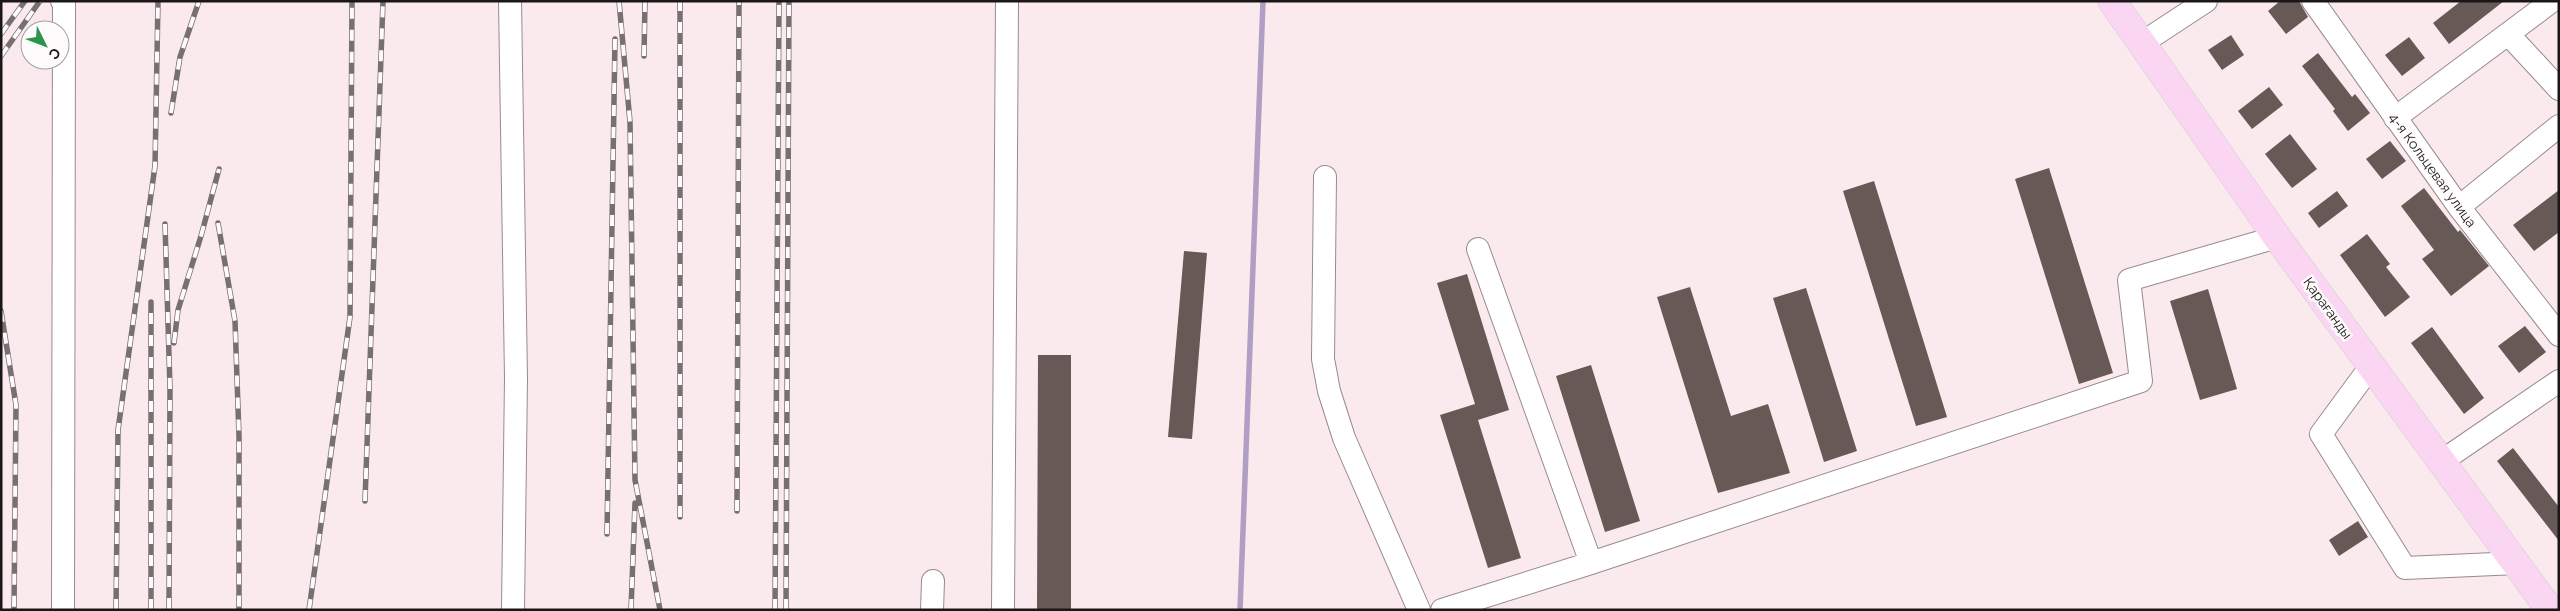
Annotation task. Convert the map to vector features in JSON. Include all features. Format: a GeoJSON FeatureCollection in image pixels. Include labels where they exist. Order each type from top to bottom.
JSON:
{"type":"FeatureCollection","features":[{"type":"Feature","properties":{"kind":"main road","name":"Қарағанды"},"geometry":{"type":"LineString","coordinates":[[2112,1],[2277,237],[2550,610]]}},
{"type":"Feature","properties":{"kind":"street"},"geometry":{"type":"LineString","coordinates":[[62,1],[63,610]]}},
{"type":"Feature","properties":{"kind":"street"},"geometry":{"type":"LineString","coordinates":[[510,1],[516,378],[513,610]]}},
{"type":"Feature","properties":{"kind":"street"},"geometry":{"type":"LineString","coordinates":[[1003,610],[1007,1]]}},
{"type":"Feature","properties":{"kind":"street"},"geometry":{"type":"LineString","coordinates":[[2142,43],[2206,1]]}},
{"type":"Feature","properties":{"kind":"street","name":"4-я Кольцевая улица"},"geometry":{"type":"LineString","coordinates":[[2312,1],[2459,207],[2559,335]]}},
{"type":"Feature","properties":{"kind":"street"},"geometry":{"type":"LineString","coordinates":[[2395,118],[2552,1]]}},
{"type":"Feature","properties":{"kind":"street"},"geometry":{"type":"LineString","coordinates":[[2508,34],[2559,89]]}},
{"type":"Feature","properties":{"kind":"street"},"geometry":{"type":"LineString","coordinates":[[2459,207],[2559,126]]}},
{"type":"Feature","properties":{"kind":"street"},"geometry":{"type":"LineString","coordinates":[[1324,178],[1323,359],[1329,391],[1344,438],[1419,610]]}},
{"type":"Feature","properties":{"kind":"street"},"geometry":{"type":"LineString","coordinates":[[1442,610],[1591,563],[2140,381],[2129,280],[2277,237]]}},
{"type":"Feature","properties":{"kind":"street"},"geometry":{"type":"LineString","coordinates":[[1478,249],[1591,563]]}},
{"type":"Feature","properties":{"kind":"street"},"geometry":{"type":"LineString","coordinates":[[2371,366],[2321,434],[2405,568],[2517,563]]}},
{"type":"Feature","properties":{"kind":"street"},"geometry":{"type":"LineString","coordinates":[[2442,461],[2559,381]]}},
{"type":"Feature","properties":{"kind":"street"},"geometry":{"type":"LineString","coordinates":[[932,610],[933,581]]}},
{"type":"Feature","properties":{"kind":"building"},"geometry":{"type":"Polygon","coordinates":[[[2280,1],[2299,1],[2308,17],[2286,34],[2268,11],[2280,1]]]}},
{"type":"Feature","properties":{"kind":"building"},"geometry":{"type":"Polygon","coordinates":[[[2461,1],[2504,1],[2449,44],[2433,23],[2461,1]]]}},
{"type":"Feature","properties":{"kind":"building"},"geometry":{"type":"Polygon","coordinates":[[[2231,35],[2244,55],[2222,70],[2208,50],[2231,35]]]}},
{"type":"Feature","properties":{"kind":"building"},"geometry":{"type":"Polygon","coordinates":[[[2409,37],[2425,58],[2402,76],[2385,55],[2409,37]]]}},
{"type":"Feature","properties":{"kind":"building"},"geometry":{"type":"Polygon","coordinates":[[[2318,53],[2352,97],[2355,94],[2370,113],[2348,131],[2333,111],[2335,109],[2302,66],[2318,53]]]}},
{"type":"Feature","properties":{"kind":"building"},"geometry":{"type":"Polygon","coordinates":[[[2269,87],[2283,105],[2252,129],[2238,111],[2269,87]]]}},
{"type":"Feature","properties":{"kind":"building"},"geometry":{"type":"Polygon","coordinates":[[[2290,134],[2317,169],[2292,188],[2265,154],[2290,134]]]}},
{"type":"Feature","properties":{"kind":"building"},"geometry":{"type":"Polygon","coordinates":[[[2390,141],[2406,161],[2382,179],[2366,159],[2390,141]]]}},
{"type":"Feature","properties":{"kind":"building"},"geometry":{"type":"Polygon","coordinates":[[[2049,168],[2113,373],[2079,384],[2015,179],[2049,168]]]}},
{"type":"Feature","properties":{"kind":"building"},"geometry":{"type":"Polygon","coordinates":[[[1874,181],[1947,417],[1916,426],[1843,191],[1874,181]]]}},
{"type":"Feature","properties":{"kind":"building"},"geometry":{"type":"Polygon","coordinates":[[[2424,188],[2458,232],[2460,230],[2489,266],[2451,296],[2422,259],[2434,250],[2401,206],[2424,188]]]}},
{"type":"Feature","properties":{"kind":"building"},"geometry":{"type":"Polygon","coordinates":[[[2559,190],[2559,232],[2534,251],[2513,225],[2559,190]]]}},
{"type":"Feature","properties":{"kind":"building"},"geometry":{"type":"Polygon","coordinates":[[[2337,191],[2348,206],[2319,228],[2308,213],[2337,191]]]}},
{"type":"Feature","properties":{"kind":"building"},"geometry":{"type":"Polygon","coordinates":[[[2367,234],[2390,264],[2386,267],[2410,297],[2385,317],[2340,255],[2367,234]]]}},
{"type":"Feature","properties":{"kind":"building"},"geometry":{"type":"Polygon","coordinates":[[[1184,251],[1207,253],[1192,439],[1168,437],[1184,251]]]}},
{"type":"Feature","properties":{"kind":"building"},"geometry":{"type":"Polygon","coordinates":[[[1467,274],[1509,410],[1478,420],[1521,558],[1488,568],[1440,415],[1475,404],[1437,283],[1467,274]]]}},
{"type":"Feature","properties":{"kind":"building"},"geometry":{"type":"Polygon","coordinates":[[[1690,287],[1731,416],[1768,404],[1790,473],[1718,493],[1657,297],[1690,287]]]}},
{"type":"Feature","properties":{"kind":"building"},"geometry":{"type":"Polygon","coordinates":[[[1806,288],[1857,451],[1824,462],[1773,298],[1806,288]]]}},
{"type":"Feature","properties":{"kind":"building"},"geometry":{"type":"Polygon","coordinates":[[[2208,289],[2237,389],[2200,400],[2170,301],[2208,289]]]}},
{"type":"Feature","properties":{"kind":"building"},"geometry":{"type":"Polygon","coordinates":[[[2525,326],[2546,352],[2519,373],[2498,346],[2525,326]]]}},
{"type":"Feature","properties":{"kind":"building"},"geometry":{"type":"Polygon","coordinates":[[[2432,327],[2484,398],[2464,414],[2411,343],[2432,327]]]}},
{"type":"Feature","properties":{"kind":"building"},"geometry":{"type":"Polygon","coordinates":[[[1038,355],[1071,355],[1071,610],[1037,610],[1038,355]]]}},
{"type":"Feature","properties":{"kind":"building"},"geometry":{"type":"Polygon","coordinates":[[[1591,365],[1640,521],[1605,532],[1556,376],[1591,365]]]}},
{"type":"Feature","properties":{"kind":"building"},"geometry":{"type":"Polygon","coordinates":[[[2513,448],[2559,507],[2559,541],[2497,461],[2513,448]]]}},
{"type":"Feature","properties":{"kind":"building"},"geometry":{"type":"Polygon","coordinates":[[[2358,521],[2368,537],[2339,556],[2329,540],[2358,521]]]}},
{"type":"Feature","properties":{"kind":"waterway"},"geometry":{"type":"LineString","coordinates":[[1240,610],[1263,1]]}},
{"type":"Feature","properties":{"kind":"railway"},"geometry":{"type":"LineString","coordinates":[[1,34],[25,1]]}},
{"type":"Feature","properties":{"kind":"railway"},"geometry":{"type":"LineString","coordinates":[[1,56],[40,1]]}},
{"type":"Feature","properties":{"kind":"railway"},"geometry":{"type":"LineString","coordinates":[[116,610],[118,430],[155,166],[158,1]]}},
{"type":"Feature","properties":{"kind":"railway"},"geometry":{"type":"LineString","coordinates":[[171,113],[180,57],[199,1]]}},
{"type":"Feature","properties":{"kind":"railway"},"geometry":{"type":"LineString","coordinates":[[309,610],[350,317],[352,1]]}},
{"type":"Feature","properties":{"kind":"railway"},"geometry":{"type":"LineString","coordinates":[[365,501],[383,1]]}},
{"type":"Feature","properties":{"kind":"railway"},"geometry":{"type":"LineString","coordinates":[[619,1],[630,122],[635,480],[660,610]]}},
{"type":"Feature","properties":{"kind":"railway"},"geometry":{"type":"LineString","coordinates":[[644,56],[645,1]]}},
{"type":"Feature","properties":{"kind":"railway"},"geometry":{"type":"LineString","coordinates":[[680,1],[680,517]]}},
{"type":"Feature","properties":{"kind":"railway"},"geometry":{"type":"LineString","coordinates":[[737,511],[739,1]]}},
{"type":"Feature","properties":{"kind":"railway"},"geometry":{"type":"LineString","coordinates":[[775,610],[779,1]]}},
{"type":"Feature","properties":{"kind":"railway"},"geometry":{"type":"LineString","coordinates":[[786,610],[789,1]]}},
{"type":"Feature","properties":{"kind":"railway"},"geometry":{"type":"LineString","coordinates":[[607,534],[615,39]]}},
{"type":"Feature","properties":{"kind":"railway"},"geometry":{"type":"LineString","coordinates":[[174,343],[178,310],[219,169]]}},
{"type":"Feature","properties":{"kind":"railway"},"geometry":{"type":"LineString","coordinates":[[218,223],[235,321],[239,436],[239,610]]}},
{"type":"Feature","properties":{"kind":"railway"},"geometry":{"type":"LineString","coordinates":[[165,224],[170,388],[169,610]]}},
{"type":"Feature","properties":{"kind":"railway"},"geometry":{"type":"LineString","coordinates":[[151,302],[151,610]]}},
{"type":"Feature","properties":{"kind":"railway"},"geometry":{"type":"LineString","coordinates":[[1,311],[16,405],[14,610]]}},
{"type":"Feature","properties":{"kind":"railway"},"geometry":{"type":"LineString","coordinates":[[631,610],[635,503]]}}]}
